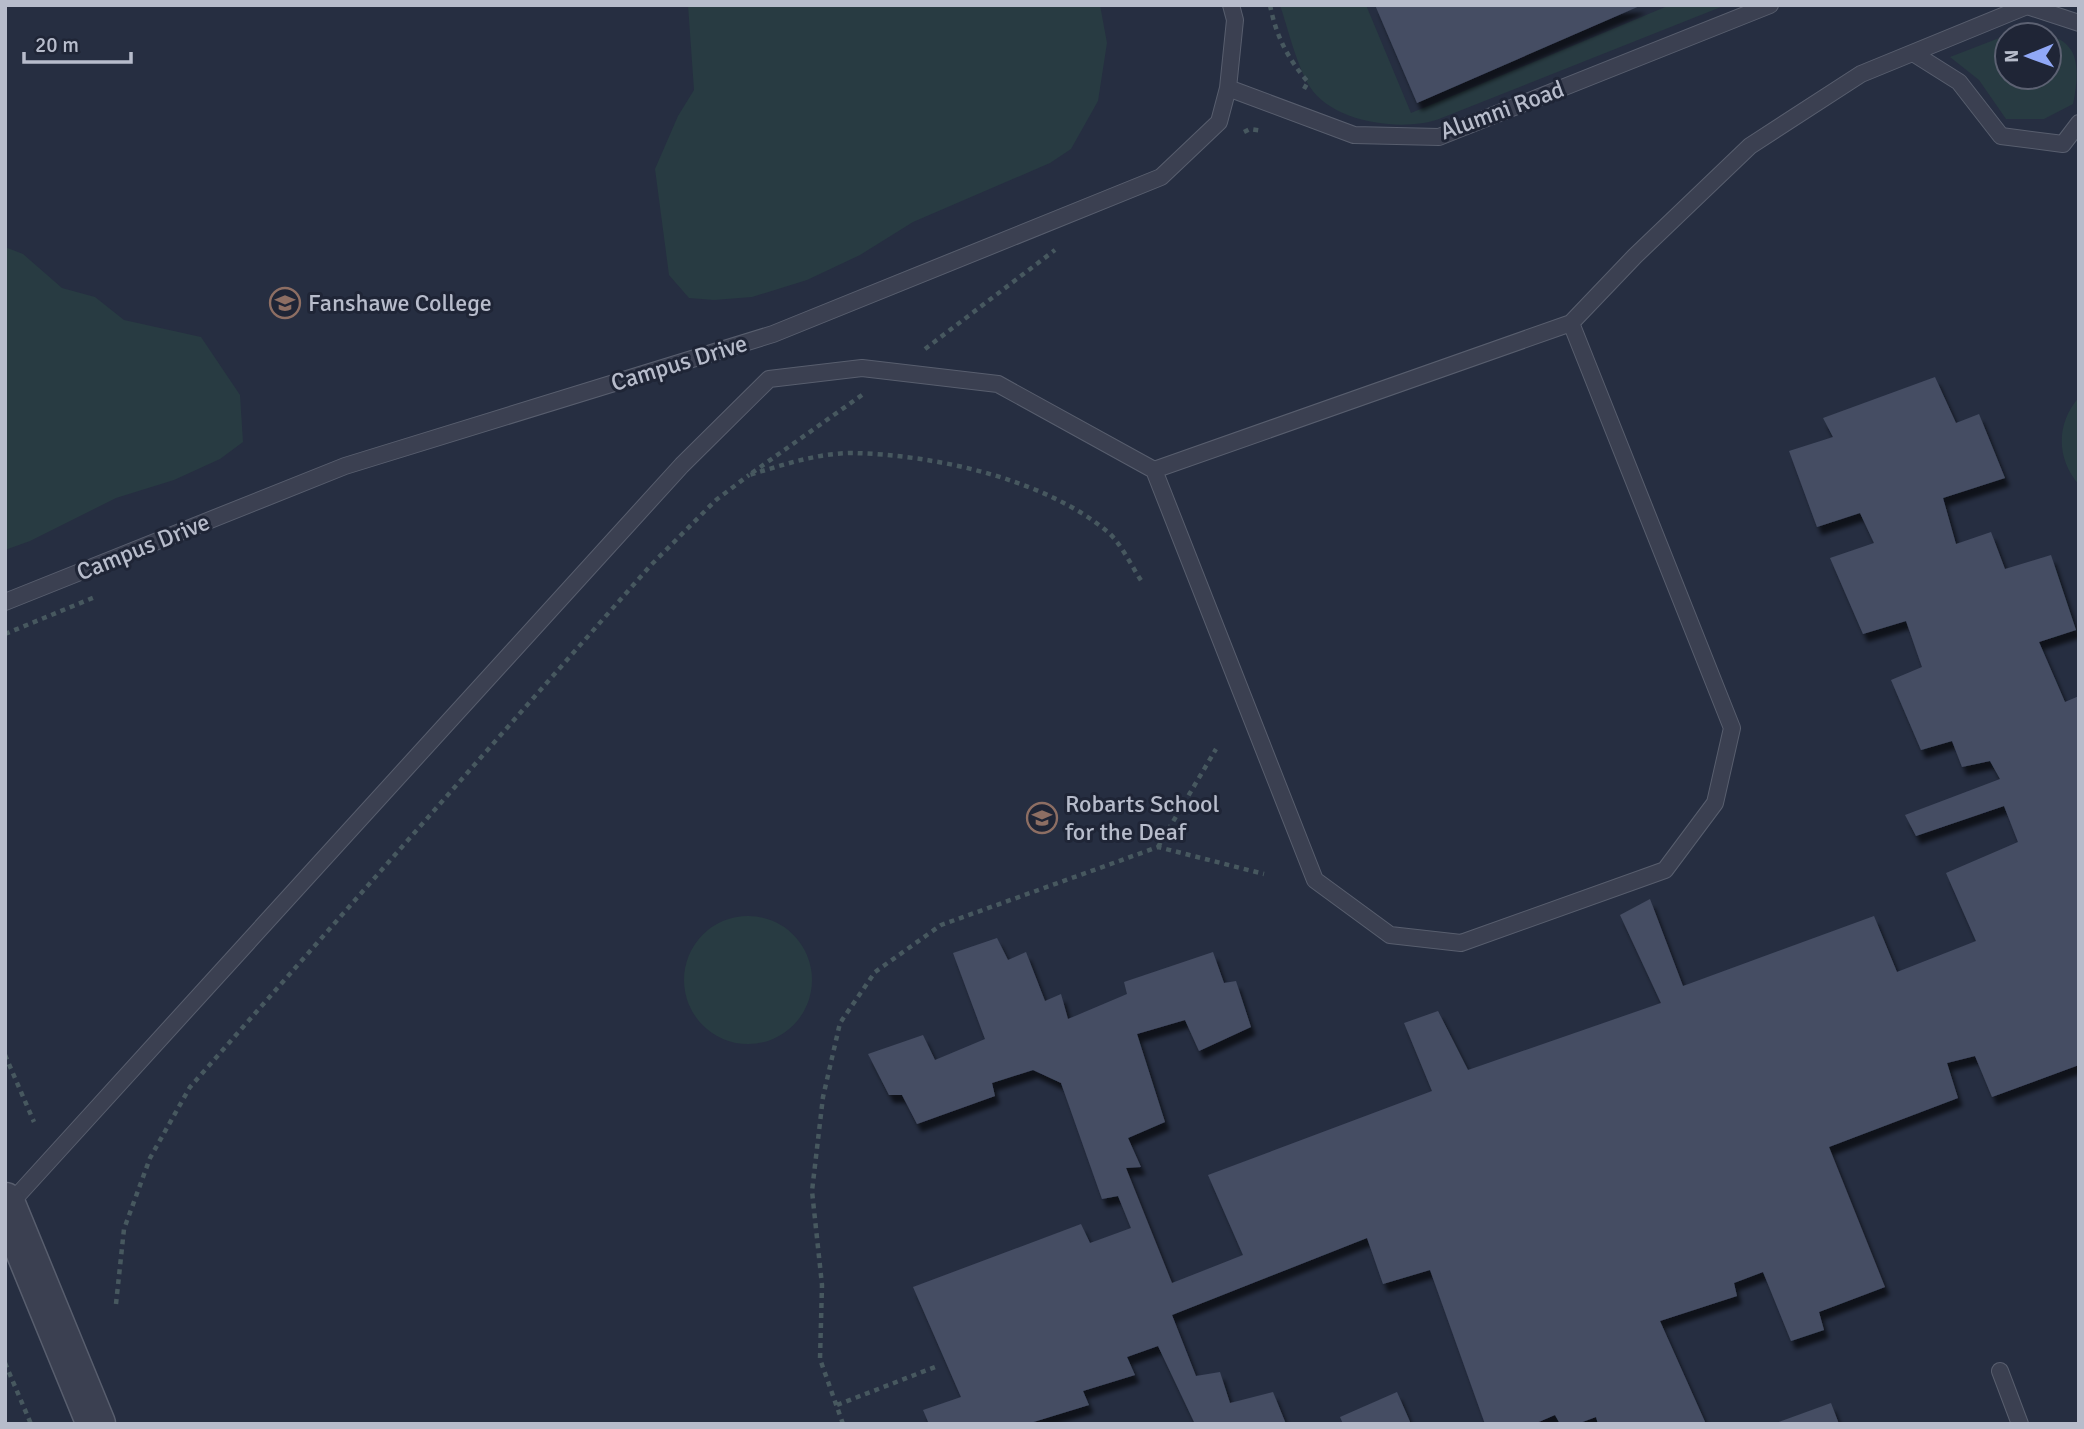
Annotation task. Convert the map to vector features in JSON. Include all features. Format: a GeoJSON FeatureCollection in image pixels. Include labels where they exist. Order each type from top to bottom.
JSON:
{"type":"FeatureCollection","features":[{"type":"Feature","properties":{"kind":"street"},"geometry":{"type":"LineString","coordinates":[[6,1205],[96,1424]]}},
{"type":"Feature","properties":{"kind":"lane","name":"Campus Drive"},"geometry":{"type":"LineString","coordinates":[[5,602],[345,466],[772,334],[1161,177],[1219,122],[1228,88],[1235,20],[1231,5]]}},
{"type":"Feature","properties":{"kind":"lane","name":"Alumni Road"},"geometry":{"type":"LineString","coordinates":[[1228,88],[1354,135],[1439,136],[1770,5]]}},
{"type":"Feature","properties":{"kind":"lane"},"geometry":{"type":"LineString","coordinates":[[1154,470],[1571,323],[1635,256],[1750,146],[1861,74],[2028,6],[2079,23]]}},
{"type":"Feature","properties":{"kind":"lane"},"geometry":{"type":"LineString","coordinates":[[1913,53],[1959,82],[2001,136],[2063,144],[2079,123]]}},
{"type":"Feature","properties":{"kind":"lane"},"geometry":{"type":"LineString","coordinates":[[6,1205],[682,465],[769,379],[862,368],[998,384],[1154,470],[1315,880],[1390,935],[1461,943],[1665,870],[1715,803],[1732,728],[1571,323]]}},
{"type":"Feature","properties":{"kind":"lane"},"geometry":{"type":"LineString","coordinates":[[2000,1371],[2020,1424]]}},
{"type":"Feature","properties":{"kind":"path"},"geometry":{"type":"LineString","coordinates":[[116,1304],[124,1229],[150,1158],[190,1087],[650,566],[716,500],[895,372],[1066,242]]}},
{"type":"Feature","properties":{"kind":"path"},"geometry":{"type":"LineString","coordinates":[[749,475],[803,458],[852,453],[939,463],[966,470],[1045,492],[1110,534],[1142,582]]}},
{"type":"Feature","properties":{"kind":"path"},"geometry":{"type":"LineString","coordinates":[[1158,846],[1216,749]]}},
{"type":"Feature","properties":{"kind":"path"},"geometry":{"type":"LineString","coordinates":[[844,1424],[820,1359],[822,1285],[812,1191],[823,1097],[840,1023],[875,972],[940,925],[1158,846],[1264,873]]}},
{"type":"Feature","properties":{"kind":"path"},"geometry":{"type":"LineString","coordinates":[[5,1055],[34,1122]]}},
{"type":"Feature","properties":{"kind":"path"},"geometry":{"type":"LineString","coordinates":[[5,1363],[31,1424]]}},
{"type":"Feature","properties":{"kind":"path"},"geometry":{"type":"LineString","coordinates":[[837,1405],[935,1367]]}},
{"type":"Feature","properties":{"kind":"shaded area"},"geometry":{"type":"Polygon","coordinates":[[[688,5],[1100,5],[1107,43],[1098,101],[1071,149],[1050,163],[913,222],[860,255],[807,280],[752,297],[714,300],[689,298],[669,275],[655,169],[678,116],[694,90],[688,5]]]}},
{"type":"Feature","properties":{"kind":"shaded area"},"geometry":{"type":"Polygon","coordinates":[[[1280,5],[1366,5],[1411,113],[1670,5],[1726,5],[1439,119],[1407,125],[1351,116],[1321,99],[1310,87],[1301,69],[1280,5]]]}},
{"type":"Feature","properties":{"kind":"shaded area"},"geometry":{"type":"Polygon","coordinates":[[[1993,40],[1993,91],[2063,91],[2063,42],[2075,58],[2077,70],[2073,104],[2044,119],[2006,119],[1979,80],[1950,57],[1993,40]]]}},
{"type":"Feature","properties":{"kind":"shaded area"},"geometry":{"type":"Polygon","coordinates":[[[5,247],[23,254],[62,288],[95,297],[124,320],[201,337],[240,395],[243,442],[220,459],[174,480],[116,498],[30,541],[5,550],[5,247]]]}},
{"type":"Feature","properties":{"kind":"shaded area"},"geometry":{"type":"Polygon","coordinates":[[[2079,397],[2079,485],[2066,464],[2062,441],[2066,418],[2079,397]]]}},
{"type":"Feature","properties":{"kind":"shaded area"},"geometry":{"type":"Polygon","coordinates":[[[748,916],[772,921],[793,935],[807,956],[812,980],[807,1004],[793,1025],[772,1039],[748,1044],[724,1039],[703,1025],[689,1004],[684,980],[689,956],[703,935],[724,921],[748,916]]]}},
{"type":"Feature","properties":{"kind":"building"},"geometry":{"type":"Polygon","coordinates":[[[1375,5],[1642,5],[1417,103],[1375,5]]]}},
{"type":"Feature","properties":{"kind":"building"},"geometry":{"type":"Polygon","coordinates":[[[1935,377],[1956,423],[1979,414],[2005,478],[1943,498],[1956,544],[1991,532],[2005,569],[2051,555],[2076,630],[2039,642],[2065,702],[2079,696],[2079,1065],[1992,1097],[1975,1056],[1947,1063],[1958,1098],[1829,1147],[1885,1287],[1819,1312],[1824,1330],[1791,1341],[1763,1272],[1734,1283],[1737,1296],[1660,1321],[1706,1424],[1598,1424],[1596,1417],[1577,1424],[1560,1424],[1555,1415],[1534,1424],[1485,1424],[1430,1270],[1383,1284],[1367,1238],[1172,1315],[1196,1376],[1220,1372],[1230,1403],[1273,1392],[1286,1424],[1195,1424],[1158,1346],[1127,1357],[1135,1375],[1083,1391],[1089,1405],[1027,1424],[929,1424],[923,1410],[961,1397],[913,1287],[1081,1224],[1090,1243],[1131,1228],[1118,1196],[1102,1199],[1061,1083],[1033,1070],[992,1083],[995,1096],[917,1124],[902,1095],[889,1095],[868,1054],[923,1035],[935,1060],[985,1039],[953,953],[997,938],[1008,960],[1026,952],[1045,1001],[1061,994],[1068,1019],[1127,994],[1124,982],[1213,952],[1224,983],[1236,981],[1251,1027],[1199,1051],[1185,1020],[1137,1034],[1165,1122],[1128,1138],[1141,1167],[1126,1168],[1172,1283],[1243,1255],[1208,1175],[1432,1091],[1404,1023],[1438,1011],[1468,1070],[1661,1003],[1620,915],[1650,899],[1683,986],[1874,916],[1897,972],[1976,941],[1946,873],[2018,842],[2004,806],[1916,836],[1905,815],[2000,779],[1990,761],[1962,767],[1952,741],[1921,750],[1891,680],[1922,667],[1906,621],[1863,634],[1830,558],[1874,543],[1860,513],[1817,527],[1789,451],[1833,437],[1823,418],[1935,377]]]}},
{"type":"Feature","properties":{"kind":"building"},"geometry":{"type":"Polygon","coordinates":[[[1397,1392],[1411,1424],[1343,1424],[1340,1417],[1397,1392]]]}},
{"type":"Feature","properties":{"kind":"building"},"geometry":{"type":"Polygon","coordinates":[[[1831,1403],[1839,1424],[1776,1424],[1776,1423],[1831,1403]]]}},
{"type":"Feature","properties":{"kind":"place","name":"Fanshawe College"},"geometry":{"type":"Point","coordinates":[285,303]}},
{"type":"Feature","properties":{"kind":"place","name":"Robarts School for the Deaf"},"geometry":{"type":"Point","coordinates":[1042,818]}}]}
